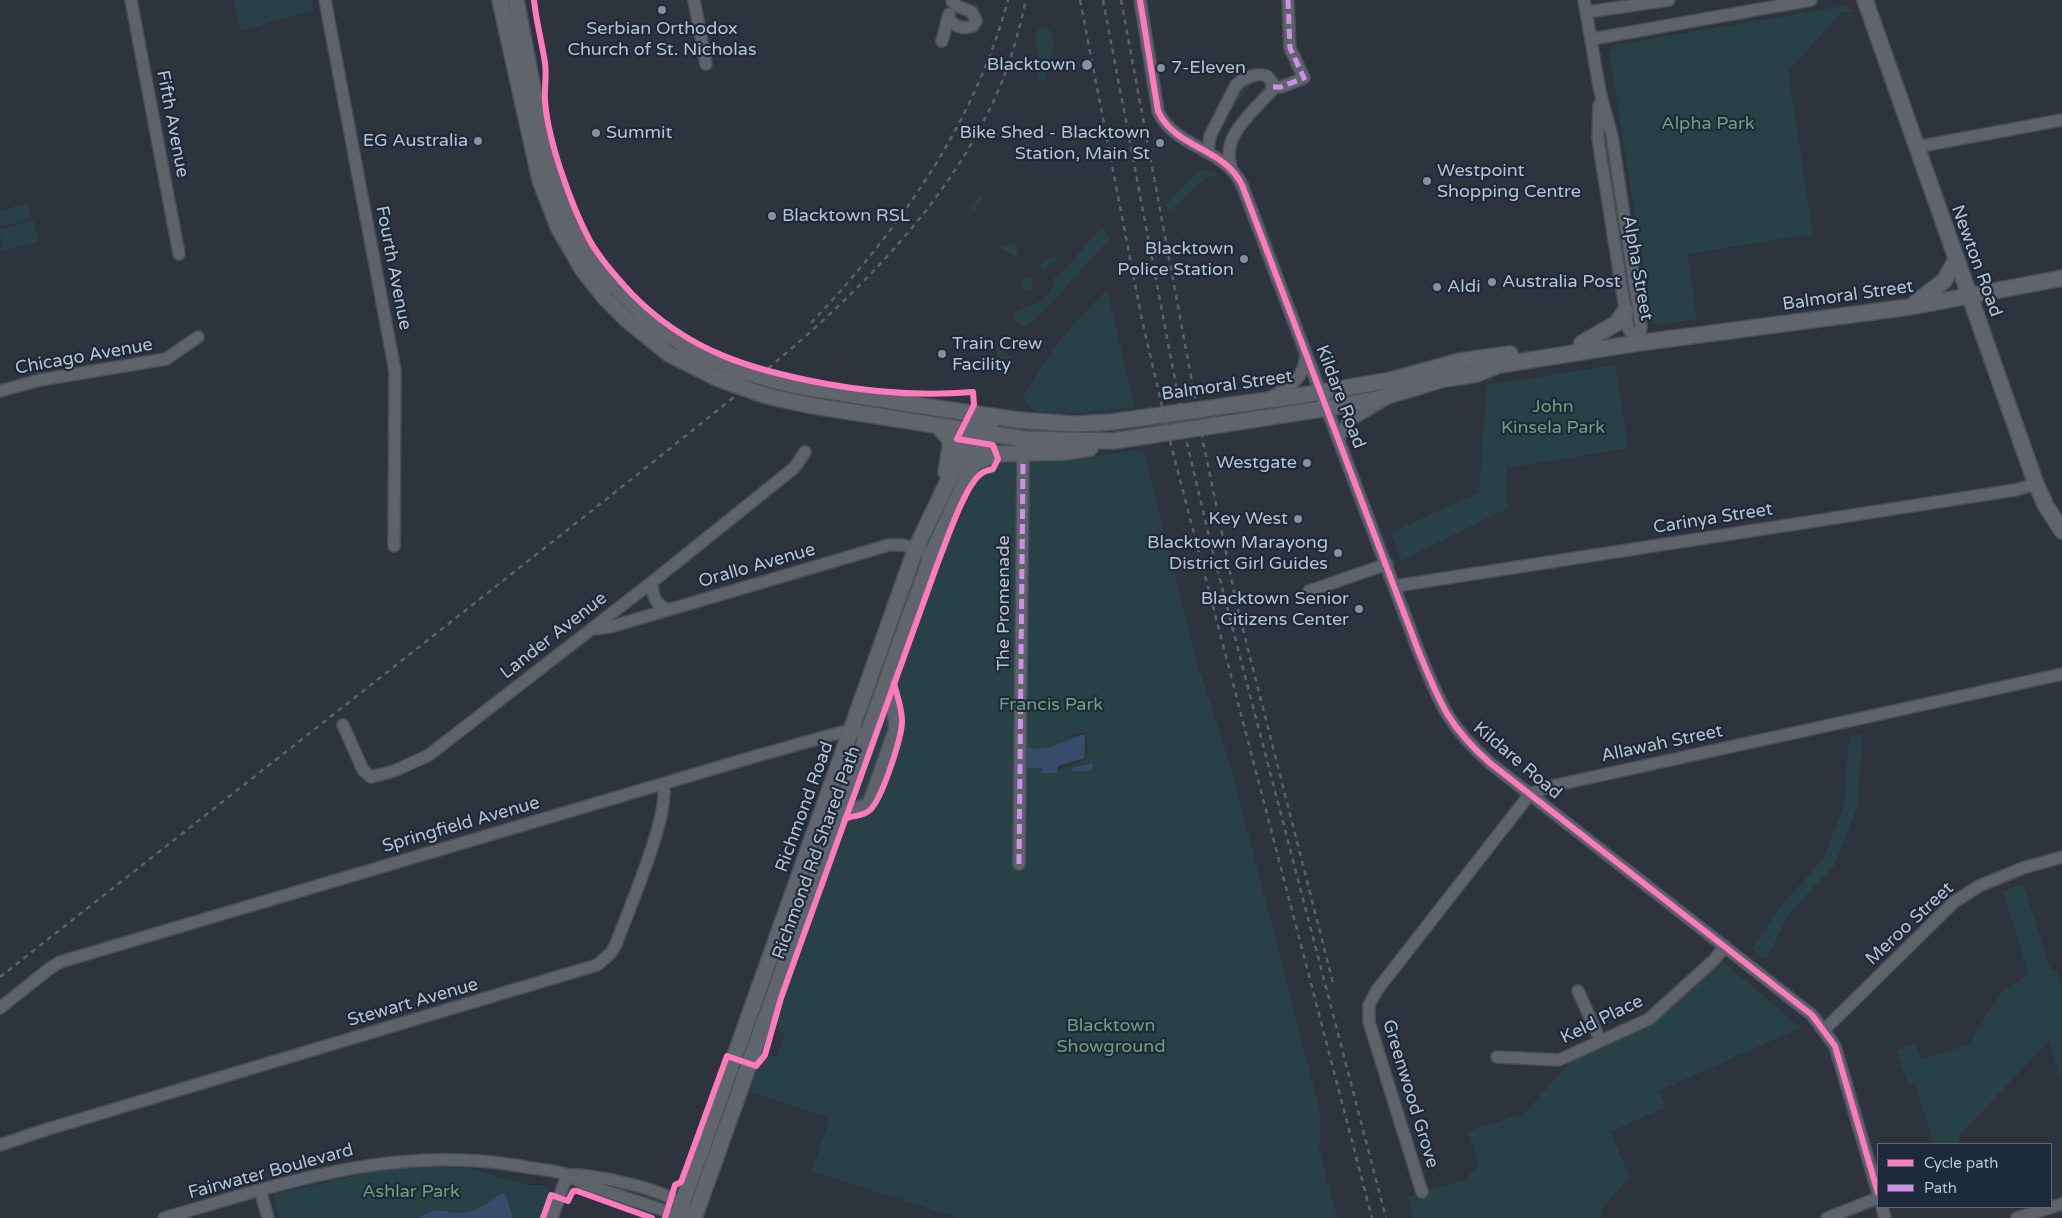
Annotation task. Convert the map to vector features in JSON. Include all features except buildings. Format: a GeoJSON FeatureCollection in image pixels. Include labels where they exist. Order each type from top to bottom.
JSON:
{"type":"FeatureCollection","features":[{"type":"Feature","properties":{"kind":"main road","name":"Balmoral Street"},"geometry":{"type":"LineString","coordinates":[[500,0],[532,153],[551,212],[583,270],[605,298],[627,320],[670,354],[718,379],[767,396],[808,405],[938,427],[1024,439],[1113,441],[1328,408],[1394,394],[1444,379],[1477,374],[1499,365],[1638,343],[1910,306],[2062,278]]}},
{"type":"Feature","properties":{"kind":"main road","name":"Balmoral Street"},"geometry":{"type":"LineString","coordinates":[[516,0],[542,136],[555,186],[570,220],[594,260],[621,293],[638,310],[674,339],[706,357],[734,369],[792,385],[996,417],[1075,424],[1112,422],[1321,392],[1391,380],[1460,361],[1582,343],[1620,339],[1638,343]]}},
{"type":"Feature","properties":{"kind":"main road","name":"Newton Road"},"geometry":{"type":"LineString","coordinates":[[1865,0],[2036,484],[2059,521]]}},
{"type":"Feature","properties":{"kind":"main road"},"geometry":{"type":"LineString","coordinates":[[1910,306],[1944,281],[1956,260]]}},
{"type":"Feature","properties":{"kind":"main road"},"geometry":{"type":"LineString","coordinates":[[1582,343],[1617,323],[1625,311]]}},
{"type":"Feature","properties":{"kind":"main road","name":"Richmond Road"},"geometry":{"type":"LineString","coordinates":[[685,1215],[860,732],[885,684],[932,554],[974,463],[980,414]]}},
{"type":"Feature","properties":{"kind":"main road","name":"Richmond Road"},"geometry":{"type":"LineString","coordinates":[[685,1215],[837,814],[916,548],[939,500],[979,433],[996,417]]}},
{"type":"Feature","properties":{"kind":"main road"},"geometry":{"type":"LineString","coordinates":[[938,427],[947,435],[951,447],[939,500]]}},
{"type":"Feature","properties":{"kind":"main road"},"geometry":{"type":"LineString","coordinates":[[974,463],[996,454],[1065,452],[1113,441]]}},
{"type":"Feature","properties":{"kind":"street","name":"Fifth Avenue"},"geometry":{"type":"LineString","coordinates":[[131,0],[179,254]]}},
{"type":"Feature","properties":{"kind":"street","name":"Fourth Avenue"},"geometry":{"type":"LineString","coordinates":[[325,0],[395,371],[394,546]]}},
{"type":"Feature","properties":{"kind":"street"},"geometry":{"type":"LineString","coordinates":[[694,0],[706,64]]}},
{"type":"Feature","properties":{"kind":"street","name":"Kildare Road"},"geometry":{"type":"LineString","coordinates":[[1140,0],[1161,117],[1176,135],[1208,151],[1230,166],[1242,184],[1433,687],[1450,722],[1474,749],[1812,1015],[1825,1029],[1835,1046],[1877,1190]]}},
{"type":"Feature","properties":{"kind":"street"},"geometry":{"type":"LineString","coordinates":[[1273,87],[1281,87],[1304,78],[1290,48],[1288,0]]}},
{"type":"Feature","properties":{"kind":"street","name":"Alpha Street"},"geometry":{"type":"LineString","coordinates":[[1584,0],[1600,92],[1612,136],[1642,327],[1638,343]]}},
{"type":"Feature","properties":{"kind":"street"},"geometry":{"type":"LineString","coordinates":[[1587,12],[1669,0]]}},
{"type":"Feature","properties":{"kind":"street"},"geometry":{"type":"LineString","coordinates":[[1592,39],[1811,0]]}},
{"type":"Feature","properties":{"kind":"street"},"geometry":{"type":"LineString","coordinates":[[942,41],[948,17],[952,1],[972,12],[976,20],[973,26],[963,28],[952,23],[948,17]]}},
{"type":"Feature","properties":{"kind":"street"},"geometry":{"type":"LineString","coordinates":[[1208,151],[1210,136],[1240,82],[1263,74],[1270,79],[1273,87]]}},
{"type":"Feature","properties":{"kind":"street"},"geometry":{"type":"LineString","coordinates":[[1230,166],[1227,151],[1232,140],[1273,87]]}},
{"type":"Feature","properties":{"kind":"street","name":"Alpha Street"},"geometry":{"type":"LineString","coordinates":[[1600,92],[1598,139],[1628,328],[1638,343]]}},
{"type":"Feature","properties":{"kind":"street"},"geometry":{"type":"LineString","coordinates":[[1916,147],[2062,120]]}},
{"type":"Feature","properties":{"kind":"street","name":"Chicago Avenue"},"geometry":{"type":"LineString","coordinates":[[0,391],[40,380],[166,359],[198,337]]}},
{"type":"Feature","properties":{"kind":"street"},"geometry":{"type":"LineString","coordinates":[[1265,400],[1290,387],[1297,381],[1305,365],[1306,353]]}},
{"type":"Feature","properties":{"kind":"street"},"geometry":{"type":"LineString","coordinates":[[1339,437],[1349,421],[1394,394]]}},
{"type":"Feature","properties":{"kind":"street","name":"Lander Avenue"},"geometry":{"type":"LineString","coordinates":[[343,725],[363,770],[368,775],[383,775],[422,759],[478,718],[652,582],[794,468],[805,452]]}},
{"type":"Feature","properties":{"kind":"street","name":"The Promenade"},"geometry":{"type":"LineString","coordinates":[[1019,864],[1023,463]]}},
{"type":"Feature","properties":{"kind":"street","name":"Carinya Street"},"geometry":{"type":"LineString","coordinates":[[1395,586],[2015,490],[2036,484]]}},
{"type":"Feature","properties":{"kind":"street","name":"Orallo Avenue"},"geometry":{"type":"LineString","coordinates":[[592,629],[610,627],[889,546],[903,545],[932,554]]}},
{"type":"Feature","properties":{"kind":"street"},"geometry":{"type":"LineString","coordinates":[[1309,591],[1387,564]]}},
{"type":"Feature","properties":{"kind":"street"},"geometry":{"type":"LineString","coordinates":[[652,582],[655,600],[662,607],[670,610]]}},
{"type":"Feature","properties":{"kind":"street","name":"Allawah Street"},"geometry":{"type":"LineString","coordinates":[[1530,794],[1552,786],[2062,674]]}},
{"type":"Feature","properties":{"kind":"street"},"geometry":{"type":"LineString","coordinates":[[837,814],[868,804],[895,728],[893,710],[885,684]]}},
{"type":"Feature","properties":{"kind":"street","name":"Springfield Avenue"},"geometry":{"type":"LineString","coordinates":[[0,1008],[49,968],[65,961],[663,784],[860,732]]}},
{"type":"Feature","properties":{"kind":"street","name":"Stewart Avenue"},"geometry":{"type":"LineString","coordinates":[[0,1145],[597,965],[611,953],[616,944],[646,863],[664,806],[663,784]]}},
{"type":"Feature","properties":{"kind":"street","name":"Greenwood Grove"},"geometry":{"type":"LineString","coordinates":[[1422,1192],[1369,1022],[1369,1005],[1377,990],[1530,794]]}},
{"type":"Feature","properties":{"kind":"street","name":"Meroo Street"},"geometry":{"type":"LineString","coordinates":[[1825,1029],[1954,902],[1979,886],[2023,868],[2062,857]]}},
{"type":"Feature","properties":{"kind":"street","name":"Keld Place"},"geometry":{"type":"LineString","coordinates":[[1497,1057],[1559,1060],[1655,1015],[1715,959],[1725,946]]}},
{"type":"Feature","properties":{"kind":"street"},"geometry":{"type":"LineString","coordinates":[[1578,991],[1600,1040]]}},
{"type":"Feature","properties":{"kind":"street","name":"Fairwater Boulevard"},"geometry":{"type":"LineString","coordinates":[[164,1218],[260,1190],[349,1168],[411,1160],[453,1159],[492,1162],[567,1175],[583,1184],[685,1215]]}},
{"type":"Feature","properties":{"kind":"street"},"geometry":{"type":"LineString","coordinates":[[552,1218],[567,1175]]}},
{"type":"Feature","properties":{"kind":"street"},"geometry":{"type":"LineString","coordinates":[[260,1190],[268,1218]]}},
{"type":"Feature","properties":{"kind":"street"},"geometry":{"type":"LineString","coordinates":[[1827,1218],[1877,1198]]}},
{"type":"Feature","properties":{"kind":"street"},"geometry":{"type":"LineString","coordinates":[[2017,1218],[2049,1208]]}},
{"type":"Feature","properties":{"kind":"green space"},"geometry":{"type":"Polygon","coordinates":[[[234,0],[312,0],[313,10],[240,31],[234,0]]]}},
{"type":"Feature","properties":{"kind":"green space","name":"Alpha Park"},"geometry":{"type":"Polygon","coordinates":[[[1843,6],[1855,12],[1842,12],[1788,71],[1813,234],[1687,254],[1697,319],[1657,325],[1653,323],[1609,53],[1615,45],[1843,6]]]}},
{"type":"Feature","properties":{"kind":"green space"},"geometry":{"type":"Polygon","coordinates":[[[1043,26],[1052,32],[1054,47],[1046,79],[1040,82],[1037,79],[1039,66],[1041,65],[1036,33],[1043,26]]]}},
{"type":"Feature","properties":{"kind":"green space"},"geometry":{"type":"Polygon","coordinates":[[[1255,80],[1216,130],[1239,88],[1255,80]]]}},
{"type":"Feature","properties":{"kind":"green space"},"geometry":{"type":"Polygon","coordinates":[[[1201,168],[1222,175],[1205,178],[1171,211],[1165,205],[1201,168]]]}},
{"type":"Feature","properties":{"kind":"green space"},"geometry":{"type":"Polygon","coordinates":[[[979,196],[982,197],[982,203],[975,204],[976,211],[968,212],[979,196]]]}},
{"type":"Feature","properties":{"kind":"green space"},"geometry":{"type":"Polygon","coordinates":[[[26,203],[31,218],[0,227],[0,211],[26,203]]]}},
{"type":"Feature","properties":{"kind":"green space"},"geometry":{"type":"Polygon","coordinates":[[[33,220],[39,241],[2,251],[0,230],[33,220]]]}},
{"type":"Feature","properties":{"kind":"green space"},"geometry":{"type":"Polygon","coordinates":[[[1102,229],[1110,239],[1052,303],[1031,323],[1024,326],[1017,323],[1014,317],[1016,311],[1044,300],[1055,284],[1054,277],[1102,229]]]}},
{"type":"Feature","properties":{"kind":"green space"},"geometry":{"type":"Polygon","coordinates":[[[1015,243],[1018,258],[1000,248],[1000,246],[1015,243]]]}},
{"type":"Feature","properties":{"kind":"green space"},"geometry":{"type":"Polygon","coordinates":[[[1055,255],[1056,259],[1044,270],[1039,264],[1055,255]]]}},
{"type":"Feature","properties":{"kind":"green space"},"geometry":{"type":"Polygon","coordinates":[[[1025,278],[1029,278],[1033,284],[1029,290],[1025,290],[1021,286],[1021,282],[1025,278]]]}},
{"type":"Feature","properties":{"kind":"green space"},"geometry":{"type":"Polygon","coordinates":[[[1107,290],[1135,407],[1080,413],[1035,412],[1023,398],[1032,382],[1060,340],[1107,290]]]}},
{"type":"Feature","properties":{"kind":"green space"},"geometry":{"type":"Polygon","coordinates":[[[996,337],[1003,350],[1011,358],[998,375],[996,337]]]}},
{"type":"Feature","properties":{"kind":"green space","name":"John Kinsela Park"},"geometry":{"type":"Polygon","coordinates":[[[1615,365],[1628,448],[1506,468],[1505,489],[1508,508],[1401,561],[1391,533],[1479,492],[1487,385],[1615,365]]]}},
{"type":"Feature","properties":{"kind":"green space"},"geometry":{"type":"Polygon","coordinates":[[[1143,449],[1198,665],[1232,771],[1321,1115],[1319,1149],[1337,1218],[958,1218],[812,1171],[830,1118],[750,1092],[755,1073],[761,1063],[770,1056],[777,1056],[785,1034],[778,1028],[776,1018],[949,537],[981,476],[992,463],[1009,460],[1075,459],[1143,449]]]}},
{"type":"Feature","properties":{"kind":"green space"},"geometry":{"type":"Polygon","coordinates":[[[1863,734],[1857,808],[1834,866],[1789,913],[1766,960],[1751,949],[1780,907],[1823,859],[1844,806],[1849,737],[1863,734]]]}},
{"type":"Feature","properties":{"kind":"green space"},"geometry":{"type":"Polygon","coordinates":[[[2023,884],[2051,971],[2057,971],[2062,988],[2062,1081],[2049,1041],[1958,1137],[1960,1143],[1934,1143],[1915,1084],[1908,1084],[1896,1050],[1915,1044],[1921,1059],[1969,1045],[1988,1012],[2004,990],[2029,975],[2003,891],[2023,884]]]}},
{"type":"Feature","properties":{"kind":"green space"},"geometry":{"type":"Polygon","coordinates":[[[1723,961],[1800,1028],[1659,1091],[1666,1107],[1610,1132],[1630,1177],[1600,1210],[1602,1218],[1413,1218],[1407,1197],[1466,1179],[1479,1164],[1468,1131],[1524,1114],[1576,1055],[1655,1021],[1723,961]]]}},
{"type":"Feature","properties":{"kind":"green space","name":"Ashlar Park"},"geometry":{"type":"Polygon","coordinates":[[[399,1166],[470,1168],[527,1185],[544,1185],[549,1189],[549,1194],[541,1218],[279,1218],[273,1194],[399,1166]]]}},
{"type":"Feature","properties":{"kind":"water"},"geometry":{"type":"Polygon","coordinates":[[[1085,734],[1084,759],[1058,766],[1057,773],[1042,773],[1042,768],[1026,768],[1024,773],[1024,746],[1041,749],[1085,734]]]}},
{"type":"Feature","properties":{"kind":"water"},"geometry":{"type":"Polygon","coordinates":[[[1093,763],[1091,771],[1072,771],[1071,768],[1093,763]]]}},
{"type":"Feature","properties":{"kind":"water"},"geometry":{"type":"Polygon","coordinates":[[[505,1193],[513,1218],[419,1218],[431,1211],[469,1212],[480,1208],[505,1193]]]}},
{"type":"Feature","properties":{"kind":"pier"},"geometry":{"type":"Polygon","coordinates":[[[1087,732],[1087,759],[1057,771],[1058,766],[1085,758],[1085,734],[1068,738],[1067,736],[1087,732]]]}},
{"type":"Feature","properties":{"kind":"railway"},"geometry":{"type":"LineString","coordinates":[[811,323],[874,251],[930,174],[954,133],[975,90],[993,46],[1008,0]]}},
{"type":"Feature","properties":{"kind":"railway"},"geometry":{"type":"LineString","coordinates":[[0,977],[669,449],[791,349],[836,308],[879,265],[919,219],[954,171],[985,119],[1009,63],[1026,0]]}},
{"type":"Feature","properties":{"kind":"railway"},"geometry":{"type":"LineString","coordinates":[[1080,0],[1142,320],[1171,445],[1372,1218]]}},
{"type":"Feature","properties":{"kind":"railway"},"geometry":{"type":"LineString","coordinates":[[1103,0],[1187,443],[1212,549],[1386,1218]]}},
{"type":"Feature","properties":{"kind":"railway"},"geometry":{"type":"LineString","coordinates":[[1121,0],[1203,441],[1237,606],[1333,983]]}},
{"type":"Feature","properties":{"kind":"marked path"},"geometry":{"type":"LineString","coordinates":[[1273,87],[1281,87],[1304,78],[1290,48],[1288,0]]}},
{"type":"Feature","properties":{"kind":"marked path"},"geometry":{"type":"LineString","coordinates":[[1019,864],[1023,463]]}},
{"type":"Feature","properties":{"kind":"cycle path","name":"Richmond Rd Shared Path"},"geometry":{"type":"LineString","coordinates":[[534,0],[545,63],[547,117],[562,172],[575,210],[590,241],[604,262],[632,294],[653,314],[698,344],[722,355],[772,372],[827,384],[882,392],[918,394],[973,392],[974,405],[957,439],[993,445],[998,459],[993,469],[983,472],[969,489],[950,530],[781,998],[765,1055],[756,1066],[727,1056],[681,1182],[675,1185],[665,1218]]}},
{"type":"Feature","properties":{"kind":"cycle path"},"geometry":{"type":"LineString","coordinates":[[1140,0],[1158,111],[1166,124],[1176,133],[1224,163],[1234,172],[1242,185],[1418,650],[1432,684],[1454,724],[1475,749],[1490,763],[1812,1015],[1835,1046],[1877,1190]]}},
{"type":"Feature","properties":{"kind":"cycle path","name":"Richmond Rd Shared Path"},"geometry":{"type":"LineString","coordinates":[[845,819],[864,814],[870,810],[880,794],[891,767],[899,740],[902,721],[894,683]]}},
{"type":"Feature","properties":{"kind":"cycle path"},"geometry":{"type":"LineString","coordinates":[[543,1218],[551,1195],[568,1201],[573,1191],[652,1218]]}},
{"type":"Feature","properties":{"kind":"place","name":"Serbian Orthodox Church of St. Nicholas"},"geometry":{"type":"Point","coordinates":[662,10]}},
{"type":"Feature","properties":{"kind":"place","name":"Blacktown"},"geometry":{"type":"Point","coordinates":[1087,65]}},
{"type":"Feature","properties":{"kind":"place","name":"7-Eleven"},"geometry":{"type":"Point","coordinates":[1161,68]}},
{"type":"Feature","properties":{"kind":"place","name":"Summit"},"geometry":{"type":"Point","coordinates":[596,133]}},
{"type":"Feature","properties":{"kind":"place","name":"EG Australia"},"geometry":{"type":"Point","coordinates":[478,141]}},
{"type":"Feature","properties":{"kind":"place","name":"Bike Shed - Blacktown Station, Main St"},"geometry":{"type":"Point","coordinates":[1160,143]}},
{"type":"Feature","properties":{"kind":"place","name":"Westpoint Shopping Centre"},"geometry":{"type":"Point","coordinates":[1427,181]}},
{"type":"Feature","properties":{"kind":"place","name":"Blacktown RSL"},"geometry":{"type":"Point","coordinates":[772,216]}},
{"type":"Feature","properties":{"kind":"place","name":"Blacktown Police Station"},"geometry":{"type":"Point","coordinates":[1244,259]}},
{"type":"Feature","properties":{"kind":"place","name":"Australia Post"},"geometry":{"type":"Point","coordinates":[1492,282]}},
{"type":"Feature","properties":{"kind":"place","name":"Aldi"},"geometry":{"type":"Point","coordinates":[1437,287]}},
{"type":"Feature","properties":{"kind":"place","name":"Train Crew Facility"},"geometry":{"type":"Point","coordinates":[942,354]}},
{"type":"Feature","properties":{"kind":"place","name":"Westgate"},"geometry":{"type":"Point","coordinates":[1307,463]}},
{"type":"Feature","properties":{"kind":"place","name":"Key West"},"geometry":{"type":"Point","coordinates":[1298,519]}},
{"type":"Feature","properties":{"kind":"place","name":"Blacktown Marayong District Girl Guides"},"geometry":{"type":"Point","coordinates":[1338,553]}},
{"type":"Feature","properties":{"kind":"place","name":"Blacktown Senior Citizens Center"},"geometry":{"type":"Point","coordinates":[1359,609]}},
{"type":"Feature","properties":{"kind":"park label","name":"Francis Park"},"geometry":{"type":"Point","coordinates":[1051,705]}},
{"type":"Feature","properties":{"kind":"park label","name":"Blacktown Showground"},"geometry":{"type":"Point","coordinates":[1111,1036]}}]}
